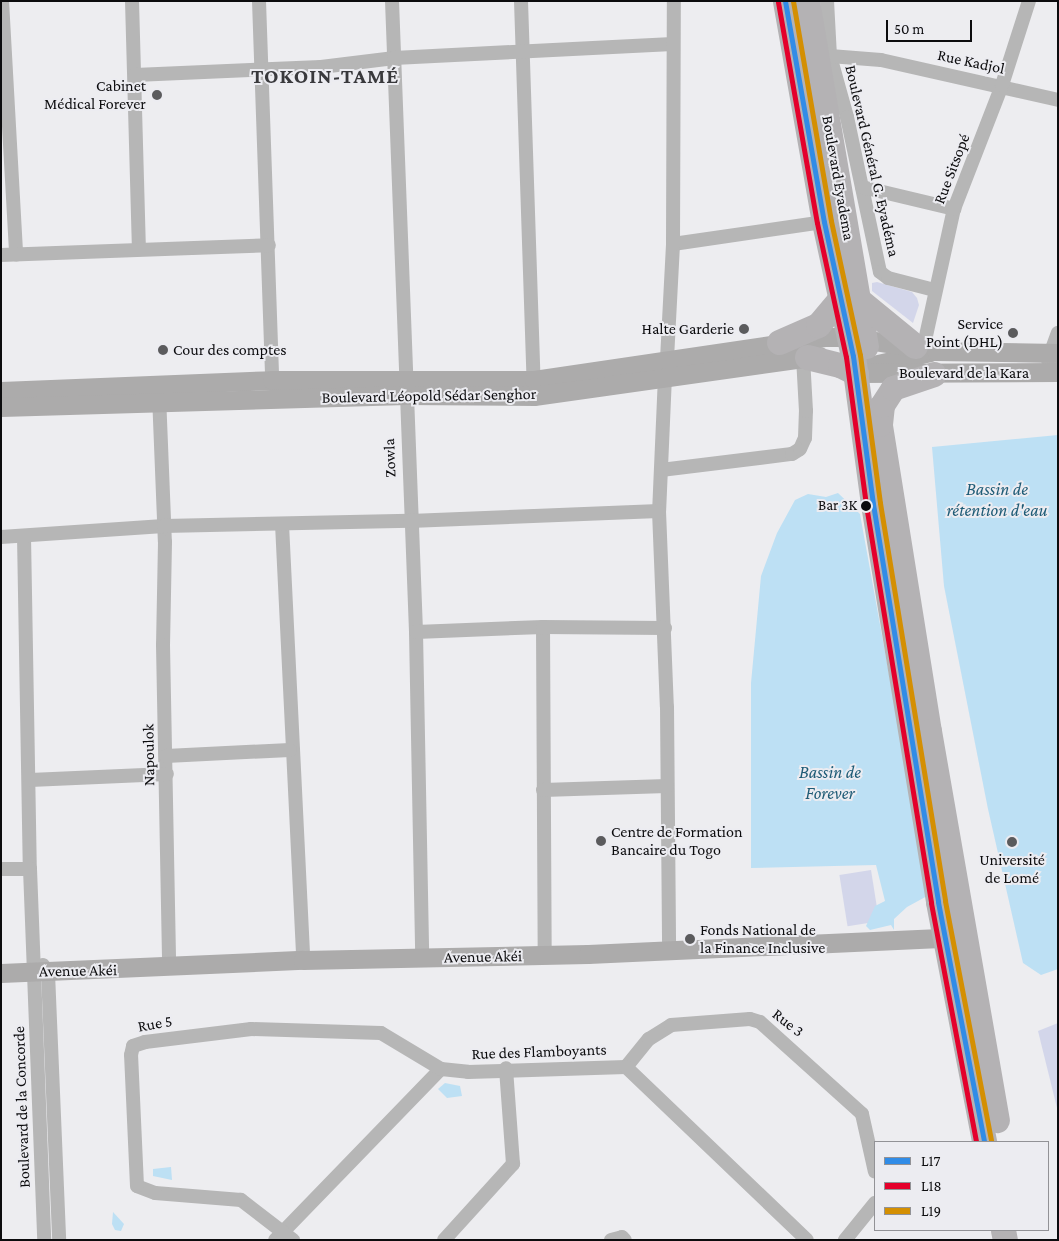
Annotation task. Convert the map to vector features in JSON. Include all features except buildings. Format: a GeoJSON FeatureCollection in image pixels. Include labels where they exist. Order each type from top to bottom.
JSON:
{"type":"FeatureCollection","features":[{"type":"Feature","properties":{"kind":"highway"},"geometry":{"type":"LineString","coordinates":[[785,1],[824,222],[849,300],[926,354],[893,388],[882,405],[880,424]]}},
{"type":"Feature","properties":{"kind":"highway","name":"Boulevard Eyadema"},"geometry":{"type":"LineString","coordinates":[[808,1],[824,57],[849,300],[861,358],[880,424],[955,938],[1001,1141]]}},
{"type":"Feature","properties":{"kind":"highway"},"geometry":{"type":"LineString","coordinates":[[849,300],[818,325],[796,349],[840,365],[861,358],[873,504],[955,938],[984,1141]]}},
{"type":"Feature","properties":{"kind":"main road","name":"Boulevard Léopold Sédar Senghor"},"geometry":{"type":"LineString","coordinates":[[666,368],[796,349]]}},
{"type":"Feature","properties":{"kind":"main road","name":"Boulevard Léopold Sédar Senghor"},"geometry":{"type":"LineString","coordinates":[[1,391],[159,394],[406,387],[534,388],[796,349]]}},
{"type":"Feature","properties":{"kind":"main road"},"geometry":{"type":"LineString","coordinates":[[796,349],[861,358]]}},
{"type":"Feature","properties":{"kind":"main road","name":"Boulevard de la Kara"},"geometry":{"type":"LineString","coordinates":[[861,358],[926,354],[1053,353]]}},
{"type":"Feature","properties":{"kind":"main road","name":"Boulevard de la Kara"},"geometry":{"type":"LineString","coordinates":[[861,358],[926,354],[1053,372]]}},
{"type":"Feature","properties":{"kind":"main road","name":"Boulevard Léopold Sédar Senghor"},"geometry":{"type":"LineString","coordinates":[[1,407],[159,394],[272,380],[406,387]]}},
{"type":"Feature","properties":{"kind":"main road","name":"Avenue Akéi"},"geometry":{"type":"LineString","coordinates":[[1,973],[169,968],[302,960],[669,951],[955,938]]}},
{"type":"Feature","properties":{"kind":"street"},"geometry":{"type":"LineString","coordinates":[[2,1],[5,116],[16,255]]}},
{"type":"Feature","properties":{"kind":"street"},"geometry":{"type":"LineString","coordinates":[[132,1],[139,249]]}},
{"type":"Feature","properties":{"kind":"street"},"geometry":{"type":"LineString","coordinates":[[259,1],[269,244],[272,380]]}},
{"type":"Feature","properties":{"kind":"street","name":"Zowla"},"geometry":{"type":"LineString","coordinates":[[392,1],[410,521],[416,632],[422,958]]}},
{"type":"Feature","properties":{"kind":"street"},"geometry":{"type":"LineString","coordinates":[[521,1],[534,388]]}},
{"type":"Feature","properties":{"kind":"street"},"geometry":{"type":"LineString","coordinates":[[669,951],[665,628],[659,511],[673,244],[674,1]]}},
{"type":"Feature","properties":{"kind":"street","name":"Boulevard Général G. Eyadéma"},"geometry":{"type":"LineString","coordinates":[[827,1],[824,57],[862,187],[880,272],[888,278],[934,290]]}},
{"type":"Feature","properties":{"kind":"street","name":"Rue Sitsopé"},"geometry":{"type":"LineString","coordinates":[[926,354],[934,290],[954,209],[1002,85],[1029,1]]}},
{"type":"Feature","properties":{"kind":"street"},"geometry":{"type":"LineString","coordinates":[[135,75],[321,67],[394,58],[673,44]]}},
{"type":"Feature","properties":{"kind":"street","name":"Rue Kadjol"},"geometry":{"type":"LineString","coordinates":[[824,57],[881,60],[1002,85],[1058,100]]}},
{"type":"Feature","properties":{"kind":"street"},"geometry":{"type":"LineString","coordinates":[[862,187],[954,209]]}},
{"type":"Feature","properties":{"kind":"street"},"geometry":{"type":"LineString","coordinates":[[673,244],[824,222]]}},
{"type":"Feature","properties":{"kind":"street"},"geometry":{"type":"LineString","coordinates":[[1,255],[269,244]]}},
{"type":"Feature","properties":{"kind":"street"},"geometry":{"type":"LineString","coordinates":[[1053,372],[1053,353],[1058,333]]}},
{"type":"Feature","properties":{"kind":"street"},"geometry":{"type":"LineString","coordinates":[[661,470],[792,454],[800,449],[805,438],[806,411],[796,349]]}},
{"type":"Feature","properties":{"kind":"street","name":"Napoulok"},"geometry":{"type":"LineString","coordinates":[[159,394],[165,542],[169,968]]}},
{"type":"Feature","properties":{"kind":"street"},"geometry":{"type":"LineString","coordinates":[[1,537],[164,526],[410,521],[659,511]]}},
{"type":"Feature","properties":{"kind":"street"},"geometry":{"type":"LineString","coordinates":[[282,524],[290,750],[302,960]]}},
{"type":"Feature","properties":{"kind":"street"},"geometry":{"type":"LineString","coordinates":[[24,536],[30,780],[30,868],[34,952],[41,972]]}},
{"type":"Feature","properties":{"kind":"street"},"geometry":{"type":"LineString","coordinates":[[416,632],[543,627],[665,628]]}},
{"type":"Feature","properties":{"kind":"street"},"geometry":{"type":"LineString","coordinates":[[543,627],[545,955]]}},
{"type":"Feature","properties":{"kind":"street"},"geometry":{"type":"LineString","coordinates":[[166,756],[290,750]]}},
{"type":"Feature","properties":{"kind":"street"},"geometry":{"type":"LineString","coordinates":[[30,780],[167,774]]}},
{"type":"Feature","properties":{"kind":"street"},"geometry":{"type":"LineString","coordinates":[[543,790],[667,786]]}},
{"type":"Feature","properties":{"kind":"street"},"geometry":{"type":"LineString","coordinates":[[1,869],[30,868]]}},
{"type":"Feature","properties":{"kind":"street","name":"Boulevard de la Concorde"},"geometry":{"type":"LineString","coordinates":[[41,972],[44,1240]]}},
{"type":"Feature","properties":{"kind":"street","name":"Boulevard de la Concorde"},"geometry":{"type":"LineString","coordinates":[[41,972],[59,1240]]}},
{"type":"Feature","properties":{"kind":"street","name":"Rue 3"},"geometry":{"type":"LineString","coordinates":[[626,1067],[649,1039],[671,1024],[750,1019],[760,1022],[862,1114],[874,1168]]}},
{"type":"Feature","properties":{"kind":"street","name":"Rue 5"},"geometry":{"type":"LineString","coordinates":[[284,1237],[241,1200],[155,1193],[137,1186],[131,1055],[134,1046],[144,1042],[251,1029],[381,1033],[441,1070]]}},
{"type":"Feature","properties":{"kind":"street","name":"Rue des Flamboyants"},"geometry":{"type":"LineString","coordinates":[[441,1070],[468,1072],[506,1068],[626,1067],[807,1240]]}},
{"type":"Feature","properties":{"kind":"street"},"geometry":{"type":"LineString","coordinates":[[444,1240],[512,1164],[506,1068]]}},
{"type":"Feature","properties":{"kind":"street"},"geometry":{"type":"LineString","coordinates":[[284,1237],[441,1070]]}},
{"type":"Feature","properties":{"kind":"street"},"geometry":{"type":"LineString","coordinates":[[845,1240],[874,1204]]}},
{"type":"Feature","properties":{"kind":"street"},"geometry":{"type":"LineString","coordinates":[[611,1240],[622,1237],[625,1240]]}},
{"type":"Feature","properties":{"kind":"shaded area"},"geometry":{"type":"Polygon","coordinates":[[[877,282],[912,292],[917,298],[919,305],[913,323],[872,291],[872,283],[877,282]]]}},
{"type":"Feature","properties":{"kind":"shaded area"},"geometry":{"type":"Polygon","coordinates":[[[871,870],[879,921],[848,926],[839,875],[871,870]]]}},
{"type":"Feature","properties":{"kind":"shaded area"},"geometry":{"type":"Polygon","coordinates":[[[1058,1023],[1058,1112],[1038,1031],[1058,1023]]]}},
{"type":"Feature","properties":{"kind":"water","name":"Bassin de rétention d'eau"},"geometry":{"type":"Polygon","coordinates":[[[1058,435],[1058,969],[1041,975],[1023,963],[988,809],[944,586],[932,447],[1058,435]]]}},
{"type":"Feature","properties":{"kind":"water","name":"Bassin de Forever"},"geometry":{"type":"Polygon","coordinates":[[[838,493],[860,514],[929,895],[907,907],[894,919],[894,930],[891,925],[870,930],[866,926],[875,906],[885,901],[876,865],[751,868],[751,683],[761,576],[777,533],[795,500],[808,494],[826,497],[838,493]]]}},
{"type":"Feature","properties":{"kind":"water"},"geometry":{"type":"Polygon","coordinates":[[[445,1083],[460,1086],[462,1096],[447,1098],[438,1089],[445,1083]]]}},
{"type":"Feature","properties":{"kind":"water"},"geometry":{"type":"Polygon","coordinates":[[[171,1167],[172,1180],[153,1176],[153,1169],[171,1167]]]}},
{"type":"Feature","properties":{"kind":"water"},"geometry":{"type":"Polygon","coordinates":[[[113,1212],[124,1224],[121,1231],[115,1230],[112,1224],[113,1212]]]}},
{"type":"Feature","properties":{"kind":"transit line","name":"L17"},"geometry":{"type":"LineString","coordinates":[[785,1],[824,222],[853,356],[873,504],[938,902],[984,1141]]}},
{"type":"Feature","properties":{"kind":"transit line","name":"L19"},"geometry":{"type":"LineString","coordinates":[[793,1],[831,221],[860,355],[880,503],[945,901],[991,1141]]}},
{"type":"Feature","properties":{"kind":"transit line","name":"L18"},"geometry":{"type":"LineString","coordinates":[[778,2],[817,223],[846,357],[866,505],[931,903],[976,1141]]}},
{"type":"Feature","properties":{"kind":"place","name":"Cabinet Médical Forever"},"geometry":{"type":"Point","coordinates":[157,95]}},
{"type":"Feature","properties":{"kind":"place","name":"Halte Garderie"},"geometry":{"type":"Point","coordinates":[744,329]}},
{"type":"Feature","properties":{"kind":"place","name":"Service Point (DHL)"},"geometry":{"type":"Point","coordinates":[1013,333]}},
{"type":"Feature","properties":{"kind":"place","name":"Cour des comptes"},"geometry":{"type":"Point","coordinates":[163,350]}},
{"type":"Feature","properties":{"kind":"place","name":"Bar 3K"},"geometry":{"type":"Point","coordinates":[866,506]}},
{"type":"Feature","properties":{"kind":"place","name":"Centre de Formation Bancaire du Togo"},"geometry":{"type":"Point","coordinates":[601,841]}},
{"type":"Feature","properties":{"kind":"place","name":"Université de Lomé"},"geometry":{"type":"Point","coordinates":[1012,842]}},
{"type":"Feature","properties":{"kind":"place","name":"Fonds National de la Finance Inclusive"},"geometry":{"type":"Point","coordinates":[690,939]}},
{"type":"Feature","properties":{"kind":"district","name":"TOKOIN-TAMÉ"},"geometry":{"type":"Point","coordinates":[325,76]}}]}
